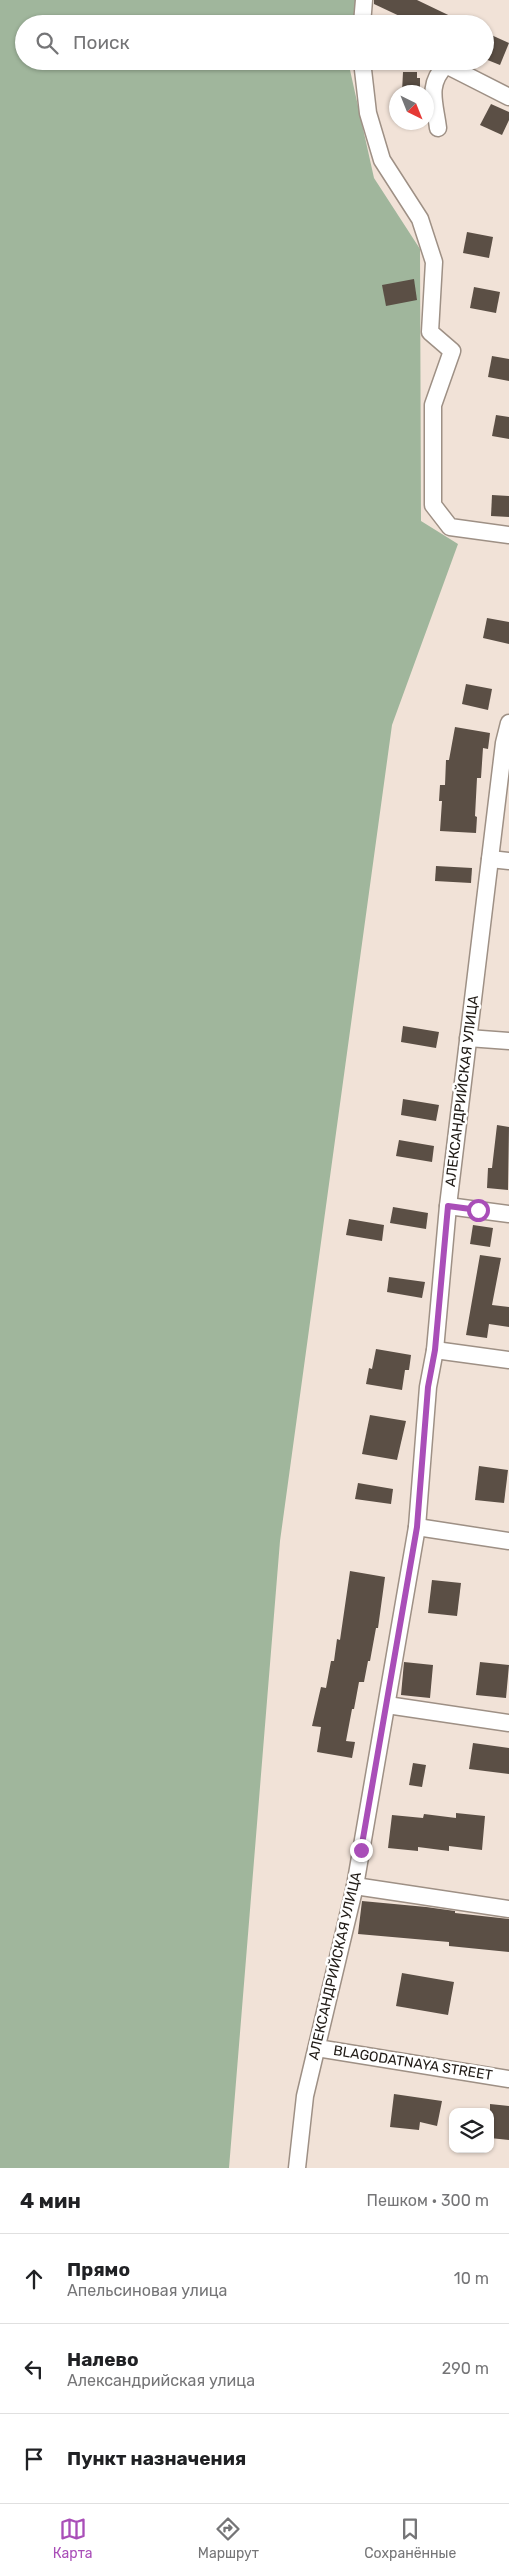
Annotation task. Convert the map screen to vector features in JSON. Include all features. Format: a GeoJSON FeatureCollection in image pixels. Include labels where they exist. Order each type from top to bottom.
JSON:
{"type":"FeatureCollection","features":[{"type":"Feature","properties":{"kind":"street"},"geometry":{"type":"LineString","coordinates":[[363,15],[364,0]]}},
{"type":"Feature","properties":{"kind":"street"},"geometry":{"type":"LineString","coordinates":[[363,70],[368,113],[382,160],[420,219],[434,262],[430,332],[452,351],[433,405],[433,505],[450,527],[509,535]]}},
{"type":"Feature","properties":{"kind":"street"},"geometry":{"type":"LineString","coordinates":[[438,128],[433,86],[436,75],[441,70]]}},
{"type":"Feature","properties":{"kind":"street"},"geometry":{"type":"LineString","coordinates":[[456,70],[509,97]]}},
{"type":"Feature","properties":{"kind":"street","name":"АЛЕКСАНДРИЙСКАЯ УЛИЦА"},"geometry":{"type":"LineString","coordinates":[[297,2168],[304,2096],[355,1886],[417,1527],[428,1387],[435,1350],[448,1206],[504,743],[509,723]]}},
{"type":"Feature","properties":{"kind":"street"},"geometry":{"type":"LineString","coordinates":[[490,859],[509,861]]}},
{"type":"Feature","properties":{"kind":"street"},"geometry":{"type":"LineString","coordinates":[[468,1038],[509,1041]]}},
{"type":"Feature","properties":{"kind":"street"},"geometry":{"type":"LineString","coordinates":[[448,1206],[509,1214]]}},
{"type":"Feature","properties":{"kind":"street"},"geometry":{"type":"LineString","coordinates":[[435,1350],[509,1360]]}},
{"type":"Feature","properties":{"kind":"street"},"geometry":{"type":"LineString","coordinates":[[417,1527],[509,1541]]}},
{"type":"Feature","properties":{"kind":"street"},"geometry":{"type":"LineString","coordinates":[[387,1705],[509,1723]]}},
{"type":"Feature","properties":{"kind":"street"},"geometry":{"type":"LineString","coordinates":[[355,1886],[509,1909]]}},
{"type":"Feature","properties":{"kind":"street","name":"BLAGODATNAYA STREET"},"geometry":{"type":"LineString","coordinates":[[317,2048],[509,2079]]}},
{"type":"Feature","properties":{"kind":"green space"},"geometry":{"type":"Polygon","coordinates":[[[0,0],[359,0],[355,15],[15,15],[15,70],[350,70],[374,178],[420,249],[421,521],[458,544],[392,725],[280,1541],[229,2168],[0,2168],[0,0]]]}},
{"type":"Feature","properties":{"kind":"building"},"geometry":{"type":"Polygon","coordinates":[[[374,0],[417,0],[448,15],[397,15],[374,4],[374,0]]]}},
{"type":"Feature","properties":{"kind":"building"},"geometry":{"type":"Polygon","coordinates":[[[494,36],[509,43],[500,65],[494,63],[494,36]]]}},
{"type":"Feature","properties":{"kind":"building"},"geometry":{"type":"Polygon","coordinates":[[[403,72],[417,72],[417,78],[420,78],[420,85],[402,85],[403,72]]]}},
{"type":"Feature","properties":{"kind":"building"},"geometry":{"type":"Polygon","coordinates":[[[491,104],[509,112],[509,120],[502,135],[480,125],[491,104]]]}},
{"type":"Feature","properties":{"kind":"building"},"geometry":{"type":"Polygon","coordinates":[[[467,232],[493,237],[489,258],[463,253],[467,232]]]}},
{"type":"Feature","properties":{"kind":"building"},"geometry":{"type":"Polygon","coordinates":[[[414,279],[417,300],[386,306],[382,285],[414,279]]]}},
{"type":"Feature","properties":{"kind":"building"},"geometry":{"type":"Polygon","coordinates":[[[474,287],[500,292],[496,313],[470,308],[474,287]]]}},
{"type":"Feature","properties":{"kind":"building"},"geometry":{"type":"Polygon","coordinates":[[[492,356],[509,359],[509,381],[488,377],[492,356]]]}},
{"type":"Feature","properties":{"kind":"building"},"geometry":{"type":"Polygon","coordinates":[[[496,415],[509,417],[509,439],[492,436],[496,415]]]}},
{"type":"Feature","properties":{"kind":"building"},"geometry":{"type":"Polygon","coordinates":[[[492,495],[509,496],[509,517],[491,516],[492,495]]]}},
{"type":"Feature","properties":{"kind":"building"},"geometry":{"type":"Polygon","coordinates":[[[487,618],[509,622],[509,644],[483,638],[487,618]]]}},
{"type":"Feature","properties":{"kind":"building"},"geometry":{"type":"Polygon","coordinates":[[[466,684],[492,689],[488,710],[462,704],[466,684]]]}},
{"type":"Feature","properties":{"kind":"building"},"geometry":{"type":"Polygon","coordinates":[[[455,727],[490,733],[488,749],[483,748],[481,778],[477,778],[476,833],[440,831],[442,801],[439,801],[440,785],[445,785],[446,760],[449,760],[455,727]]]}},
{"type":"Feature","properties":{"kind":"building"},"geometry":{"type":"Polygon","coordinates":[[[436,866],[472,868],[471,883],[435,881],[436,866]]]}},
{"type":"Feature","properties":{"kind":"building"},"geometry":{"type":"Polygon","coordinates":[[[403,1026],[439,1032],[436,1048],[401,1042],[403,1026]]]}},
{"type":"Feature","properties":{"kind":"building"},"geometry":{"type":"Polygon","coordinates":[[[403,1099],[439,1105],[436,1121],[401,1115],[403,1099]]]}},
{"type":"Feature","properties":{"kind":"building"},"geometry":{"type":"Polygon","coordinates":[[[497,1125],[509,1127],[508,1190],[487,1188],[488,1168],[492,1168],[497,1125]]]}},
{"type":"Feature","properties":{"kind":"building"},"geometry":{"type":"Polygon","coordinates":[[[399,1140],[434,1146],[432,1162],[396,1156],[399,1140]]]}},
{"type":"Feature","properties":{"kind":"building"},"geometry":{"type":"Polygon","coordinates":[[[393,1207],[428,1213],[426,1229],[390,1223],[393,1207]]]}},
{"type":"Feature","properties":{"kind":"building"},"geometry":{"type":"Polygon","coordinates":[[[349,1219],[384,1225],[382,1241],[346,1235],[349,1219]]]}},
{"type":"Feature","properties":{"kind":"building"},"geometry":{"type":"Polygon","coordinates":[[[473,1225],[493,1228],[490,1247],[470,1244],[473,1225]]]}},
{"type":"Feature","properties":{"kind":"building"},"geometry":{"type":"Polygon","coordinates":[[[480,1255],[501,1258],[492,1305],[509,1307],[509,1327],[489,1324],[487,1338],[466,1335],[480,1255]]]}},
{"type":"Feature","properties":{"kind":"building"},"geometry":{"type":"Polygon","coordinates":[[[389,1277],[425,1282],[422,1298],[387,1292],[389,1277]]]}},
{"type":"Feature","properties":{"kind":"building"},"geometry":{"type":"Polygon","coordinates":[[[376,1349],[411,1355],[409,1370],[405,1370],[402,1390],[366,1384],[369,1368],[372,1369],[376,1349]]]}},
{"type":"Feature","properties":{"kind":"building"},"geometry":{"type":"Polygon","coordinates":[[[370,1415],[406,1421],[397,1460],[362,1454],[370,1415]]]}},
{"type":"Feature","properties":{"kind":"building"},"geometry":{"type":"Polygon","coordinates":[[[479,1466],[508,1470],[504,1503],[475,1500],[479,1466]]]}},
{"type":"Feature","properties":{"kind":"building"},"geometry":{"type":"Polygon","coordinates":[[[358,1483],[393,1489],[391,1504],[355,1499],[358,1483]]]}},
{"type":"Feature","properties":{"kind":"building"},"geometry":{"type":"Polygon","coordinates":[[[350,1571],[385,1577],[378,1628],[376,1628],[364,1682],[359,1682],[346,1741],[355,1742],[352,1758],[317,1752],[321,1727],[312,1726],[321,1687],[326,1688],[331,1661],[334,1661],[337,1639],[340,1640],[350,1571]]]}},
{"type":"Feature","properties":{"kind":"building"},"geometry":{"type":"Polygon","coordinates":[[[432,1580],[461,1583],[457,1616],[428,1613],[432,1580]]]}},
{"type":"Feature","properties":{"kind":"building"},"geometry":{"type":"Polygon","coordinates":[[[404,1662],[433,1665],[430,1698],[401,1695],[404,1662]]]}},
{"type":"Feature","properties":{"kind":"building"},"geometry":{"type":"Polygon","coordinates":[[[480,1662],[509,1665],[506,1698],[476,1695],[480,1662]]]}},
{"type":"Feature","properties":{"kind":"building"},"geometry":{"type":"Polygon","coordinates":[[[473,1743],[509,1748],[509,1774],[469,1769],[473,1743]]]}},
{"type":"Feature","properties":{"kind":"building"},"geometry":{"type":"Polygon","coordinates":[[[413,1763],[426,1765],[422,1787],[409,1785],[413,1763]]]}},
{"type":"Feature","properties":{"kind":"building"},"geometry":{"type":"Polygon","coordinates":[[[456,1813],[485,1816],[482,1850],[449,1846],[449,1851],[418,1847],[418,1851],[388,1848],[392,1815],[423,1818],[424,1814],[456,1818],[456,1813]]]}},
{"type":"Feature","properties":{"kind":"building"},"geometry":{"type":"Polygon","coordinates":[[[362,1901],[426,1907],[455,1911],[455,1913],[509,1919],[509,1952],[449,1946],[449,1942],[358,1934],[362,1901]]]}},
{"type":"Feature","properties":{"kind":"building"},"geometry":{"type":"Polygon","coordinates":[[[402,1973],[454,1982],[448,2015],[396,2006],[402,1973]]]}},
{"type":"Feature","properties":{"kind":"building"},"geometry":{"type":"Polygon","coordinates":[[[394,2094],[442,2101],[437,2126],[420,2122],[419,2130],[390,2127],[394,2094]]]}},
{"type":"Feature","properties":{"kind":"building"},"geometry":{"type":"Polygon","coordinates":[[[490,2104],[509,2106],[509,2140],[494,2138],[494,2108],[490,2108],[490,2104]]]}},
{"type":"Feature","properties":{"kind":"route"},"geometry":{"type":"LineString","coordinates":[[361,1850],[417,1527],[428,1387],[435,1350],[448,1206],[478,1210]]}}]}
